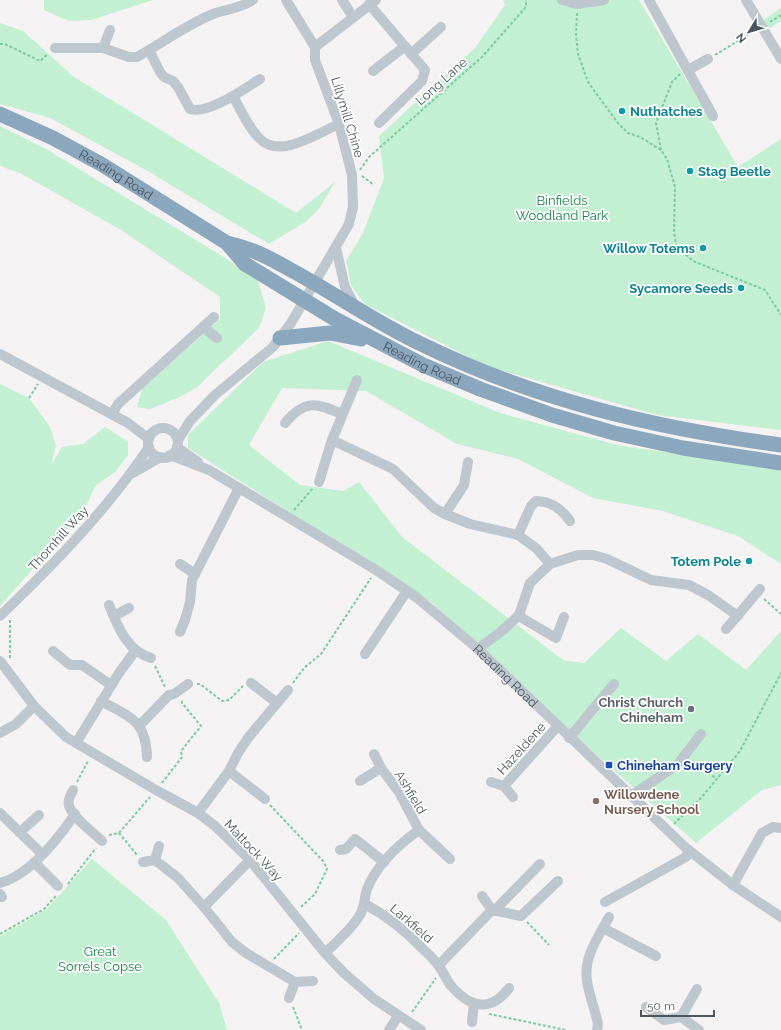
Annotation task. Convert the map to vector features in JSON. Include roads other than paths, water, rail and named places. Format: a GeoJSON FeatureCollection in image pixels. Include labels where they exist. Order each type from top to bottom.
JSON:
{"type":"FeatureCollection","features":[{"type":"Feature","properties":{"kind":"highway","name":"Reading Road"},"geometry":{"type":"LineString","coordinates":[[0,114],[53,138],[101,164],[227,243],[245,264],[334,319],[394,350],[480,389],[578,423],[670,446],[781,463]]}},
{"type":"Feature","properties":{"kind":"highway","name":"Reading Road"},"geometry":{"type":"LineString","coordinates":[[227,243],[245,247],[261,254],[314,282],[386,326],[447,356],[509,382],[558,399],[652,424],[781,445]]}},
{"type":"Feature","properties":{"kind":"highway"},"geometry":{"type":"LineString","coordinates":[[314,282],[320,297],[373,329],[394,350]]}},
{"type":"Feature","properties":{"kind":"highway"},"geometry":{"type":"LineString","coordinates":[[280,338],[337,334],[359,338],[394,350]]}},
{"type":"Feature","properties":{"kind":"street"},"geometry":{"type":"LineString","coordinates":[[55,48],[103,48],[137,57],[182,29],[214,14],[245,5],[253,0]]}},
{"type":"Feature","properties":{"kind":"street","name":"Lillymill Chine"},"geometry":{"type":"LineString","coordinates":[[286,0],[315,47],[315,60],[339,124],[352,175],[353,191],[349,224],[336,248],[314,282]]}},
{"type":"Feature","properties":{"kind":"street"},"geometry":{"type":"LineString","coordinates":[[342,0],[353,17]]}},
{"type":"Feature","properties":{"kind":"street"},"geometry":{"type":"LineString","coordinates":[[562,0],[577,4],[604,0]]}},
{"type":"Feature","properties":{"kind":"street"},"geometry":{"type":"LineString","coordinates":[[649,0],[714,116]]}},
{"type":"Feature","properties":{"kind":"street"},"geometry":{"type":"LineString","coordinates":[[746,0],[781,59]]}},
{"type":"Feature","properties":{"kind":"street"},"geometry":{"type":"LineString","coordinates":[[315,47],[372,2],[425,70],[422,81],[380,123]]}},
{"type":"Feature","properties":{"kind":"street"},"geometry":{"type":"LineString","coordinates":[[373,71],[408,50],[441,27]]}},
{"type":"Feature","properties":{"kind":"street"},"geometry":{"type":"LineString","coordinates":[[103,48],[110,30]]}},
{"type":"Feature","properties":{"kind":"street"},"geometry":{"type":"LineString","coordinates":[[149,50],[160,72],[176,84],[190,109],[195,111],[233,96],[260,79]]}},
{"type":"Feature","properties":{"kind":"street"},"geometry":{"type":"LineString","coordinates":[[688,70],[708,59]]}},
{"type":"Feature","properties":{"kind":"street"},"geometry":{"type":"LineString","coordinates":[[233,96],[254,132],[260,140],[270,146],[280,148],[290,146],[339,124]]}},
{"type":"Feature","properties":{"kind":"street"},"geometry":{"type":"LineString","coordinates":[[336,248],[345,287],[355,307]]}},
{"type":"Feature","properties":{"kind":"street","name":"Thornhill Way"},"geometry":{"type":"LineString","coordinates":[[132,474],[171,450],[190,421],[215,395],[265,355],[280,338],[314,282]]}},
{"type":"Feature","properties":{"kind":"street"},"geometry":{"type":"LineString","coordinates":[[112,414],[118,404],[214,317]]}},
{"type":"Feature","properties":{"kind":"street"},"geometry":{"type":"LineString","coordinates":[[203,327],[218,338]]}},
{"type":"Feature","properties":{"kind":"street"},"geometry":{"type":"LineString","coordinates":[[0,354],[128,423],[149,443],[155,455],[171,450],[173,431],[128,423]]}},
{"type":"Feature","properties":{"kind":"street"},"geometry":{"type":"LineString","coordinates":[[319,482],[332,440],[357,380]]}},
{"type":"Feature","properties":{"kind":"street"},"geometry":{"type":"LineString","coordinates":[[285,423],[292,414],[303,406],[318,405],[327,407],[342,414]]}},
{"type":"Feature","properties":{"kind":"street","name":"Thornhill Way"},"geometry":{"type":"LineString","coordinates":[[0,616],[63,554],[132,474],[149,443],[159,429],[178,426],[190,421]]}},
{"type":"Feature","properties":{"kind":"street"},"geometry":{"type":"LineString","coordinates":[[332,440],[393,469],[429,503],[445,514],[470,524],[518,535],[536,548],[550,564]]}},
{"type":"Feature","properties":{"kind":"street","name":"Reading Road"},"geometry":{"type":"LineString","coordinates":[[171,450],[204,467],[376,570],[436,612],[478,649],[557,727],[689,850],[733,885],[781,917]]}},
{"type":"Feature","properties":{"kind":"street"},"geometry":{"type":"LineString","coordinates":[[445,514],[464,485],[468,462]]}},
{"type":"Feature","properties":{"kind":"street"},"geometry":{"type":"LineString","coordinates":[[180,632],[186,620],[193,577],[239,488]]}},
{"type":"Feature","properties":{"kind":"street"},"geometry":{"type":"LineString","coordinates":[[518,535],[528,512],[536,501],[543,501],[560,510],[570,521]]}},
{"type":"Feature","properties":{"kind":"street"},"geometry":{"type":"LineString","coordinates":[[478,649],[503,630],[519,615],[530,584],[550,564],[578,555],[593,555],[607,559],[651,580],[689,586],[708,595],[738,616]]}},
{"type":"Feature","properties":{"kind":"street"},"geometry":{"type":"LineString","coordinates":[[180,564],[193,577]]}},
{"type":"Feature","properties":{"kind":"street"},"geometry":{"type":"LineString","coordinates":[[726,629],[760,589]]}},
{"type":"Feature","properties":{"kind":"street"},"geometry":{"type":"LineString","coordinates":[[365,654],[407,591]]}},
{"type":"Feature","properties":{"kind":"street"},"geometry":{"type":"LineString","coordinates":[[109,605],[123,635],[136,651],[151,658]]}},
{"type":"Feature","properties":{"kind":"street"},"geometry":{"type":"LineString","coordinates":[[114,616],[129,608]]}},
{"type":"Feature","properties":{"kind":"street"},"geometry":{"type":"LineString","coordinates":[[519,615],[556,638],[564,617]]}},
{"type":"Feature","properties":{"kind":"street"},"geometry":{"type":"LineString","coordinates":[[53,651],[70,665],[82,666],[111,685]]}},
{"type":"Feature","properties":{"kind":"street"},"geometry":{"type":"LineString","coordinates":[[76,743],[111,685],[136,651]]}},
{"type":"Feature","properties":{"kind":"street","name":"Mattock Way"},"geometry":{"type":"LineString","coordinates":[[0,661],[34,706],[48,721],[76,743],[198,813],[228,838],[250,860],[325,954],[356,984],[398,1016],[421,1030]]}},
{"type":"Feature","properties":{"kind":"street"},"geometry":{"type":"LineString","coordinates":[[251,683],[277,703]]}},
{"type":"Feature","properties":{"kind":"street"},"geometry":{"type":"LineString","coordinates":[[569,738],[614,684]]}},
{"type":"Feature","properties":{"kind":"street"},"geometry":{"type":"LineString","coordinates":[[140,724],[169,695],[185,686]]}},
{"type":"Feature","properties":{"kind":"street"},"geometry":{"type":"LineString","coordinates":[[198,813],[229,771],[248,738],[288,690]]}},
{"type":"Feature","properties":{"kind":"street"},"geometry":{"type":"LineString","coordinates":[[101,701],[140,724],[145,736],[147,757]]}},
{"type":"Feature","properties":{"kind":"street"},"geometry":{"type":"LineString","coordinates":[[0,733],[16,724],[34,706]]}},
{"type":"Feature","properties":{"kind":"street","name":"Hazeldene"},"geometry":{"type":"LineString","coordinates":[[504,786],[557,727]]}},
{"type":"Feature","properties":{"kind":"street"},"geometry":{"type":"LineString","coordinates":[[631,796],[678,764],[701,734]]}},
{"type":"Feature","properties":{"kind":"street","name":"Ashfield"},"geometry":{"type":"LineString","coordinates":[[374,754],[381,768],[398,792],[419,830],[450,859]]}},
{"type":"Feature","properties":{"kind":"street","name":"Ashfield"},"geometry":{"type":"LineString","coordinates":[[360,780],[381,768]]}},
{"type":"Feature","properties":{"kind":"street"},"geometry":{"type":"LineString","coordinates":[[229,771],[265,799]]}},
{"type":"Feature","properties":{"kind":"street","name":"Hazeldene"},"geometry":{"type":"LineString","coordinates":[[491,782],[504,786],[513,797]]}},
{"type":"Feature","properties":{"kind":"street"},"geometry":{"type":"LineString","coordinates":[[72,790],[69,806],[102,841]]}},
{"type":"Feature","properties":{"kind":"street"},"geometry":{"type":"LineString","coordinates":[[0,813],[42,854]]}},
{"type":"Feature","properties":{"kind":"street"},"geometry":{"type":"LineString","coordinates":[[0,883],[8,881],[35,862],[62,833],[75,814]]}},
{"type":"Feature","properties":{"kind":"street"},"geometry":{"type":"LineString","coordinates":[[20,832],[39,815]]}},
{"type":"Feature","properties":{"kind":"street"},"geometry":{"type":"LineString","coordinates":[[733,885],[762,833],[773,827],[781,828]]}},
{"type":"Feature","properties":{"kind":"street","name":"Ashfield"},"geometry":{"type":"LineString","coordinates":[[325,954],[360,915],[365,904],[367,890],[375,873],[401,843],[419,830]]}},
{"type":"Feature","properties":{"kind":"street"},"geometry":{"type":"LineString","coordinates":[[340,850],[346,849],[355,839],[384,862]]}},
{"type":"Feature","properties":{"kind":"street"},"geometry":{"type":"LineString","coordinates":[[155,860],[159,846]]}},
{"type":"Feature","properties":{"kind":"street"},"geometry":{"type":"LineString","coordinates":[[604,902],[686,857],[689,850]]}},
{"type":"Feature","properties":{"kind":"street"},"geometry":{"type":"LineString","coordinates":[[143,862],[155,860],[178,878],[232,942],[295,982],[313,981]]}},
{"type":"Feature","properties":{"kind":"street"},"geometry":{"type":"LineString","coordinates":[[204,907],[250,860]]}},
{"type":"Feature","properties":{"kind":"street"},"geometry":{"type":"LineString","coordinates":[[35,862],[60,889]]}},
{"type":"Feature","properties":{"kind":"street"},"geometry":{"type":"LineString","coordinates":[[440,968],[493,910],[540,864]]}},
{"type":"Feature","properties":{"kind":"street"},"geometry":{"type":"LineString","coordinates":[[482,896],[493,910],[521,916],[558,881]]}},
{"type":"Feature","properties":{"kind":"street","name":"Larkfield"},"geometry":{"type":"LineString","coordinates":[[365,904],[399,926],[440,968],[452,987],[474,1007],[488,1005],[502,997],[509,988]]}},
{"type":"Feature","properties":{"kind":"street"},"geometry":{"type":"LineString","coordinates":[[597,1030],[598,1024],[587,980],[588,962],[593,945],[609,917]]}},
{"type":"Feature","properties":{"kind":"street"},"geometry":{"type":"LineString","coordinates":[[603,928],[629,943],[640,946],[656,956]]}},
{"type":"Feature","properties":{"kind":"street"},"geometry":{"type":"LineString","coordinates":[[289,998],[295,982]]}},
{"type":"Feature","properties":{"kind":"street"},"geometry":{"type":"LineString","coordinates":[[646,1007],[658,1017],[668,1020],[681,1017],[697,989]]}},
{"type":"Feature","properties":{"kind":"street"},"geometry":{"type":"LineString","coordinates":[[472,1022],[474,1007]]}},
{"type":"Feature","properties":{"kind":"street"},"geometry":{"type":"LineString","coordinates":[[389,1030],[398,1016]]}},
{"type":"Feature","properties":{"kind":"street"},"geometry":{"type":"LineString","coordinates":[[681,1017],[699,1030]]}},
{"type":"Feature","properties":{"kind":"place","name":"Nuthatches"},"geometry":{"type":"Point","coordinates":[622,111]}},
{"type":"Feature","properties":{"kind":"place","name":"Stag Beetle"},"geometry":{"type":"Point","coordinates":[690,171]}},
{"type":"Feature","properties":{"kind":"place","name":"Willow Totems"},"geometry":{"type":"Point","coordinates":[703,248]}},
{"type":"Feature","properties":{"kind":"place","name":"Sycamore Seeds"},"geometry":{"type":"Point","coordinates":[741,288]}},
{"type":"Feature","properties":{"kind":"place","name":"Totem Pole"},"geometry":{"type":"Point","coordinates":[749,561]}},
{"type":"Feature","properties":{"kind":"place","name":"Christ Church Chineham"},"geometry":{"type":"Point","coordinates":[691,709]}},
{"type":"Feature","properties":{"kind":"place","name":"Chineham Surgery"},"geometry":{"type":"Point","coordinates":[609,765]}},
{"type":"Feature","properties":{"kind":"place","name":"Willowdene Nursery School"},"geometry":{"type":"Point","coordinates":[596,801]}},
{"type":"Feature","properties":{"kind":"park label","name":"Binfields Woodland Park"},"geometry":{"type":"Point","coordinates":[562,208]}},
{"type":"Feature","properties":{"kind":"park label","name":"Great Sorrels Copse"},"geometry":{"type":"Point","coordinates":[100,958]}}]}
